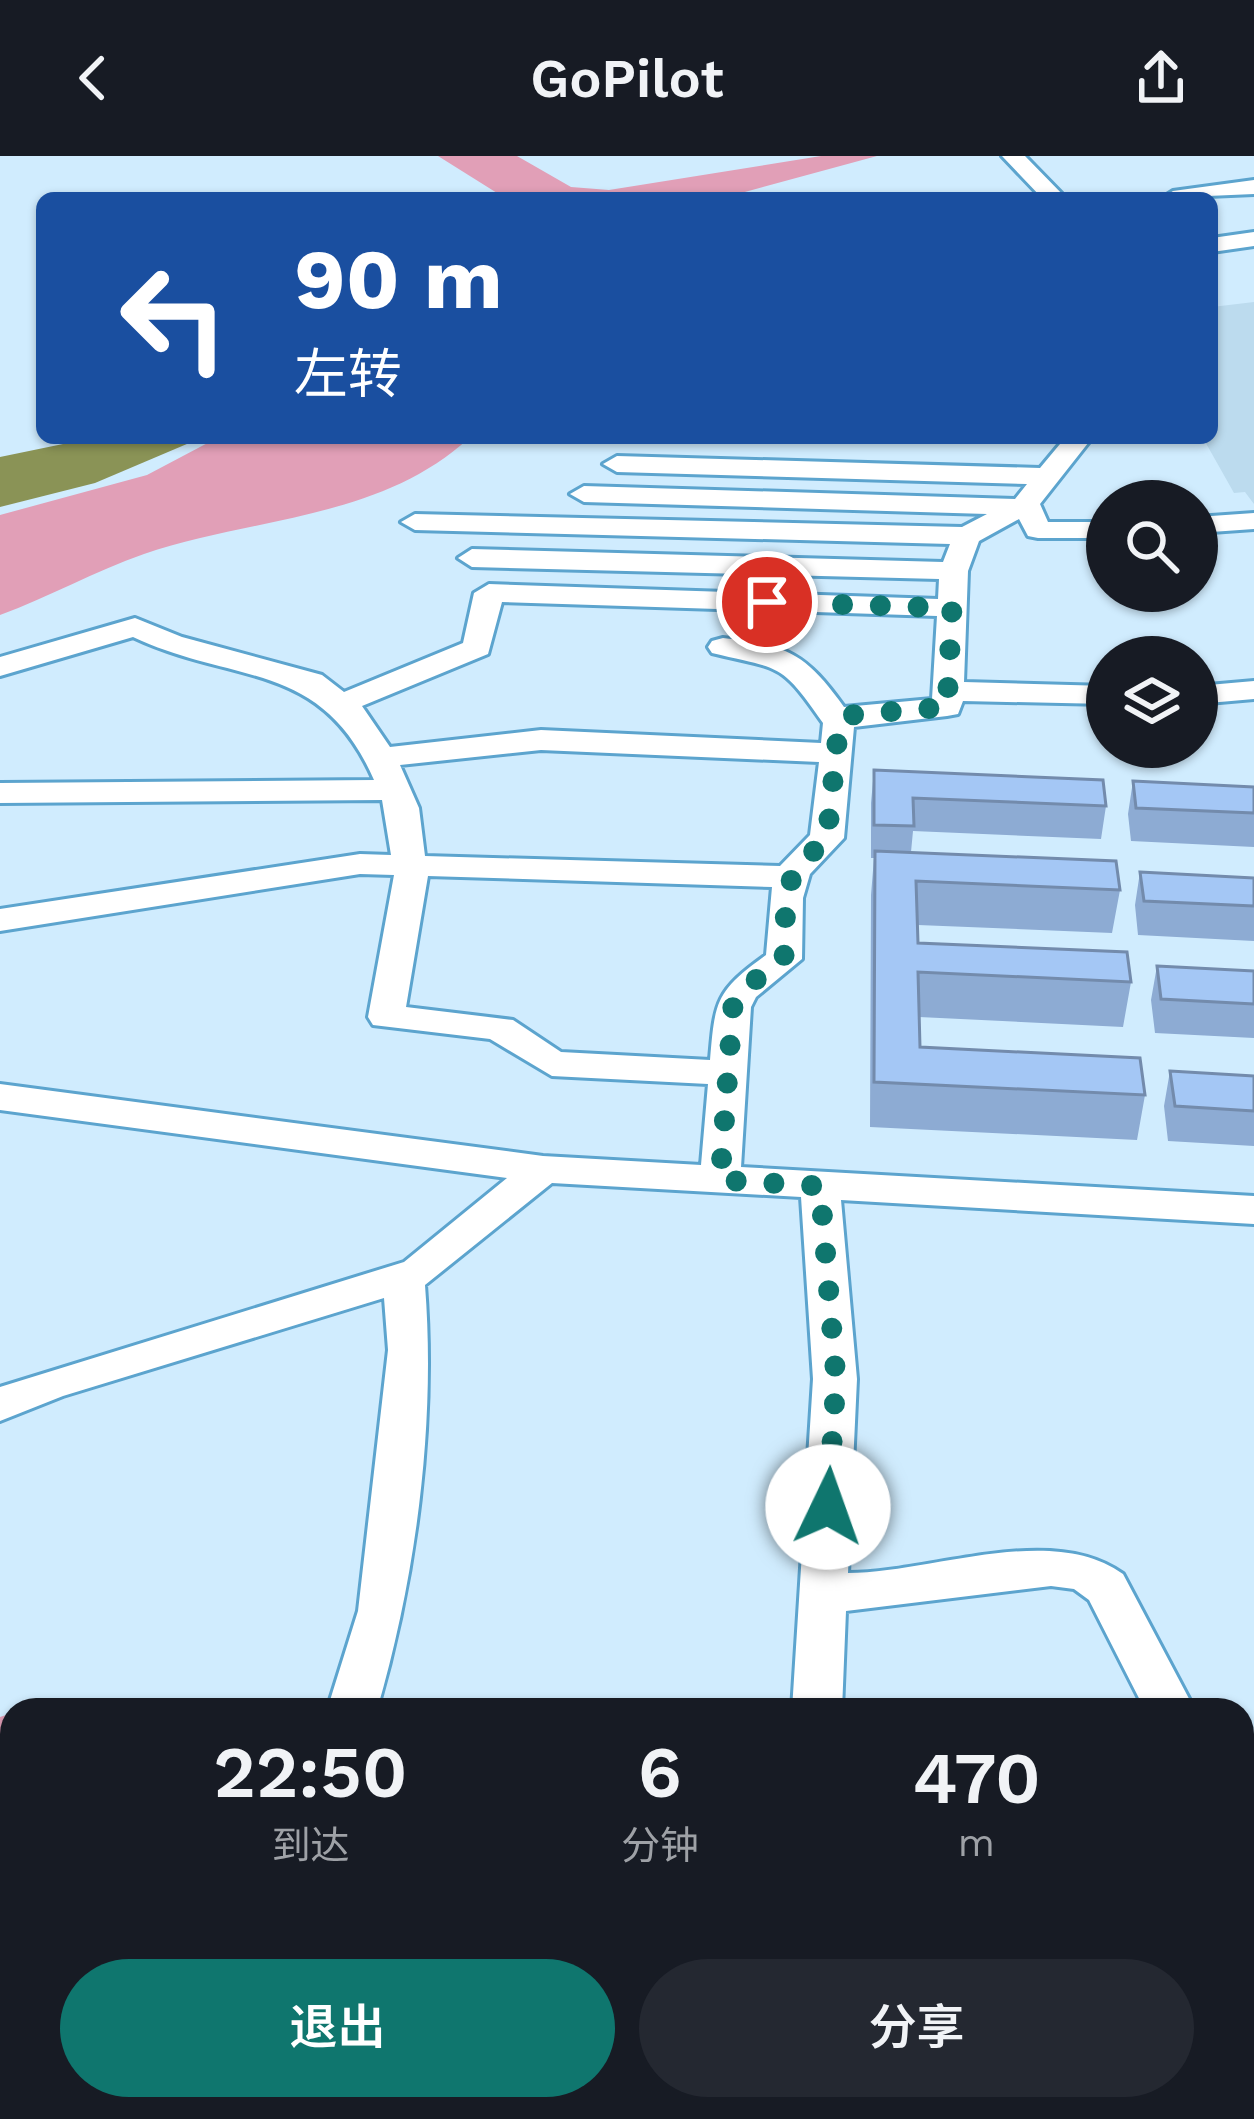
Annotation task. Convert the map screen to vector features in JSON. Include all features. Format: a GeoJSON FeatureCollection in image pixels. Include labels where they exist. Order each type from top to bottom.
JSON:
{"type":"FeatureCollection","features":[{"type":"Feature","properties":{"kind":"street"},"geometry":{"type":"LineString","coordinates":[[1013,156],[1049,192]]}},
{"type":"Feature","properties":{"kind":"street"},"geometry":{"type":"LineString","coordinates":[[1217,192],[1254,187]]}},
{"type":"Feature","properties":{"kind":"street"},"geometry":{"type":"LineString","coordinates":[[1218,219],[1254,214]]}},
{"type":"Feature","properties":{"kind":"street"},"geometry":{"type":"LineString","coordinates":[[1218,244],[1254,238]]}},
{"type":"Feature","properties":{"kind":"street"},"geometry":{"type":"LineString","coordinates":[[415,522],[967,536],[1024,506],[1051,477],[1066,444]]}},
{"type":"Feature","properties":{"kind":"street"},"geometry":{"type":"LineString","coordinates":[[616,464],[1051,477]]}},
{"type":"Feature","properties":{"kind":"street"},"geometry":{"type":"LineString","coordinates":[[584,494],[1024,506]]}},
{"type":"Feature","properties":{"kind":"street"},"geometry":{"type":"LineString","coordinates":[[1024,506],[1038,530],[1049,534],[1086,531]]}},
{"type":"Feature","properties":{"kind":"street"},"geometry":{"type":"LineString","coordinates":[[1218,524],[1254,521]]}},
{"type":"Feature","properties":{"kind":"street"},"geometry":{"type":"LineString","coordinates":[[720,1180],[733,1006],[740,992],[784,958],[792,877],[827,838],[838,738],[850,715],[947,707],[954,571],[967,536]]}},
{"type":"Feature","properties":{"kind":"street"},"geometry":{"type":"LineString","coordinates":[[472,558],[954,571]]}},
{"type":"Feature","properties":{"kind":"street"},"geometry":{"type":"LineString","coordinates":[[341,704],[477,648],[478,625],[489,593],[952,608]]}},
{"type":"Feature","properties":{"kind":"street"},"geometry":{"type":"LineString","coordinates":[[0,667],[134,627],[176,646],[200,648],[240,665],[311,682],[341,704],[380,758],[394,790],[408,866],[407,914],[386,1017],[500,1028],[552,1064],[728,1073]]}},
{"type":"Feature","properties":{"kind":"street"},"geometry":{"type":"LineString","coordinates":[[723,647],[776,652],[794,661],[838,738]]}},
{"type":"Feature","properties":{"kind":"street"},"geometry":{"type":"LineString","coordinates":[[1218,693],[1254,690]]}},
{"type":"Feature","properties":{"kind":"street"},"geometry":{"type":"LineString","coordinates":[[947,692],[1086,695]]}},
{"type":"Feature","properties":{"kind":"street"},"geometry":{"type":"LineString","coordinates":[[380,758],[542,740],[838,738]]}},
{"type":"Feature","properties":{"kind":"street"},"geometry":{"type":"LineString","coordinates":[[0,793],[394,790]]}},
{"type":"Feature","properties":{"kind":"street"},"geometry":{"type":"LineString","coordinates":[[0,920],[339,867],[792,877]]}},
{"type":"Feature","properties":{"kind":"street"},"geometry":{"type":"LineString","coordinates":[[0,1097],[543,1169],[1254,1210]]}},
{"type":"Feature","properties":{"kind":"street"},"geometry":{"type":"LineString","coordinates":[[0,1405],[48,1385],[404,1277],[456,1246],[543,1169]]}},
{"type":"Feature","properties":{"kind":"street"},"geometry":{"type":"LineString","coordinates":[[818,1698],[836,1379],[820,1186]]}},
{"type":"Feature","properties":{"kind":"street"},"geometry":{"type":"LineString","coordinates":[[356,1698],[382,1611],[409,1351],[404,1277]]}},
{"type":"Feature","properties":{"kind":"street"},"geometry":{"type":"LineString","coordinates":[[824,1592],[876,1592],[1051,1567],[1086,1572],[1106,1587],[1164,1698]]}},
{"type":"Feature","properties":{"kind":"shaded area"},"geometry":{"type":"Polygon","coordinates":[[[438,156],[517,156],[571,187],[609,190],[821,156],[877,156],[745,192],[495,192],[438,156]]]}},
{"type":"Feature","properties":{"kind":"shaded area"},"geometry":{"type":"Polygon","coordinates":[[[1254,302],[1254,504],[1245,492],[1234,493],[1206,444],[1218,444],[1218,306],[1254,302]]]}},
{"type":"Feature","properties":{"kind":"shaded area"},"geometry":{"type":"Polygon","coordinates":[[[63,444],[187,444],[95,483],[0,507],[0,457],[63,444]]]}},
{"type":"Feature","properties":{"kind":"shaded area"},"geometry":{"type":"Polygon","coordinates":[[[206,444],[461,444],[396,486],[356,501],[144,554],[0,615],[0,515],[147,475],[206,444]]]}},
{"type":"Feature","properties":{"kind":"building"},"geometry":{"type":"Polygon","coordinates":[[[874,770],[1103,780],[1106,806],[913,798],[914,826],[874,825],[874,770]]]}},
{"type":"Feature","properties":{"kind":"building"},"geometry":{"type":"Polygon","coordinates":[[[1133,781],[1254,787],[1254,813],[1136,808],[1133,781]]]}},
{"type":"Feature","properties":{"kind":"building"},"geometry":{"type":"Polygon","coordinates":[[[875,851],[1116,861],[1120,890],[916,881],[918,943],[1127,952],[1131,982],[918,972],[920,1047],[1140,1058],[1145,1095],[874,1082],[875,851]]]}},
{"type":"Feature","properties":{"kind":"building"},"geometry":{"type":"Polygon","coordinates":[[[1140,872],[1254,878],[1254,906],[1144,901],[1140,872]]]}},
{"type":"Feature","properties":{"kind":"building"},"geometry":{"type":"Polygon","coordinates":[[[1157,966],[1254,971],[1254,1004],[1161,999],[1157,966]]]}},
{"type":"Feature","properties":{"kind":"building"},"geometry":{"type":"Polygon","coordinates":[[[1170,1071],[1254,1076],[1254,1111],[1175,1106],[1170,1071]]]}},
{"type":"Feature","properties":{"kind":"route"},"geometry":{"type":"LineString","coordinates":[[767,602],[952,608],[947,707],[850,715],[839,724],[827,838],[794,871],[786,898],[784,958],[740,992],[733,1006],[720,1180],[820,1186],[836,1379],[828,1507]]}}]}
